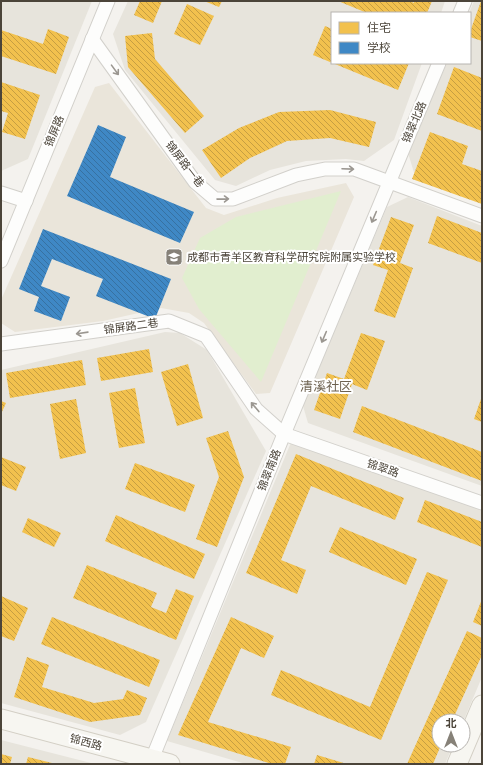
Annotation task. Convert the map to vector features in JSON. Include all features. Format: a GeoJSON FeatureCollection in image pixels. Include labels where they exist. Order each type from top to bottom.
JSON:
{"type":"FeatureCollection","features":[{"type":"Feature","properties":{"kind":"street","name":"锦屏路"},"geometry":{"type":"LineString","coordinates":[[1,261],[108,1]]}},
{"type":"Feature","properties":{"kind":"street"},"geometry":{"type":"LineString","coordinates":[[460,12],[465,1]]}},
{"type":"Feature","properties":{"kind":"street","name":"锦屏路一巷"},"geometry":{"type":"LineString","coordinates":[[92,39],[195,182],[215,199],[233,199],[296,175],[325,169],[354,169],[389,181]]}},
{"type":"Feature","properties":{"kind":"street","name":"锦翠北路"},"geometry":{"type":"LineString","coordinates":[[389,181],[439,64]]}},
{"type":"Feature","properties":{"kind":"street"},"geometry":{"type":"LineString","coordinates":[[389,181],[482,216]]}},
{"type":"Feature","properties":{"kind":"street","name":"锦翠南路"},"geometry":{"type":"LineString","coordinates":[[161,762],[284,434],[389,181]]}},
{"type":"Feature","properties":{"kind":"street"},"geometry":{"type":"LineString","coordinates":[[1,193],[26,201]]}},
{"type":"Feature","properties":{"kind":"street","name":"锦屏路二巷"},"geometry":{"type":"LineString","coordinates":[[1,344],[169,321],[206,336],[256,409],[284,434]]}},
{"type":"Feature","properties":{"kind":"street","name":"锦翠路"},"geometry":{"type":"LineString","coordinates":[[284,434],[482,503]]}},
{"type":"Feature","properties":{"kind":"street"},"geometry":{"type":"LineString","coordinates":[[457,764],[482,705]]}},
{"type":"Feature","properties":{"kind":"street","name":"锦西路"},"geometry":{"type":"LineString","coordinates":[[1,719],[161,762]]}},
{"type":"Feature","properties":{"kind":"shaded area"},"geometry":{"type":"Polygon","coordinates":[[[1,1],[92,1],[28,159],[1,171],[1,1]]]}},
{"type":"Feature","properties":{"kind":"shaded area"},"geometry":{"type":"Polygon","coordinates":[[[128,1],[445,1],[441,12],[331,12],[331,64],[422,64],[394,140],[364,161],[346,159],[306,161],[270,170],[236,186],[215,180],[125,70],[113,34],[128,1]]]}},
{"type":"Feature","properties":{"kind":"shaded area"},"geometry":{"type":"Polygon","coordinates":[[[474,1],[482,1],[482,202],[416,179],[408,153],[447,64],[471,64],[471,12],[469,12],[474,1]]]}},
{"type":"Feature","properties":{"kind":"shaded area","name":"成都市青羊区教育科学研究院附属实验学校"},"geometry":{"type":"Polygon","coordinates":[[[109,83],[206,208],[224,215],[277,198],[346,183],[354,197],[270,393],[256,394],[204,323],[189,313],[161,308],[103,321],[15,332],[1,323],[1,300],[95,87],[109,83]]]}},
{"type":"Feature","properties":{"kind":"shaded area"},"geometry":{"type":"Polygon","coordinates":[[[408,197],[482,226],[482,486],[308,423],[303,406],[387,207],[408,197]]]}},
{"type":"Feature","properties":{"kind":"shaded area"},"geometry":{"type":"Polygon","coordinates":[[[165,332],[180,333],[207,350],[266,451],[146,722],[120,735],[1,703],[1,370],[165,332]]]}},
{"type":"Feature","properties":{"kind":"shaded area"},"geometry":{"type":"Polygon","coordinates":[[[292,440],[482,507],[482,677],[467,713],[431,713],[431,753],[450,753],[445,764],[246,764],[167,741],[292,440]]]}},
{"type":"Feature","properties":{"kind":"shaded area"},"geometry":{"type":"Polygon","coordinates":[[[1,740],[95,764],[1,764],[1,740]]]}},
{"type":"Feature","properties":{"kind":"green space"},"geometry":{"type":"Polygon","coordinates":[[[341,191],[261,382],[199,309],[182,278],[200,238],[236,217],[341,191]]]}},
{"type":"Feature","properties":{"kind":"building: 住宅"},"geometry":{"type":"Polygon","coordinates":[[[140,1],[162,1],[153,23],[134,15],[140,1]]]}},
{"type":"Feature","properties":{"kind":"building: 住宅"},"geometry":{"type":"Polygon","coordinates":[[[204,1],[222,1],[219,7],[204,1]]]}},
{"type":"Feature","properties":{"kind":"building: 住宅"},"geometry":{"type":"Polygon","coordinates":[[[338,1],[410,1],[414,3],[414,1],[432,1],[427,12],[365,12],[338,1]]]}},
{"type":"Feature","properties":{"kind":"building: 住宅"},"geometry":{"type":"Polygon","coordinates":[[[481,1],[482,41],[471,37],[471,29],[481,1]]]}},
{"type":"Feature","properties":{"kind":"building: 住宅"},"geometry":{"type":"Polygon","coordinates":[[[187,4],[214,16],[200,45],[174,34],[187,4]]]}},
{"type":"Feature","properties":{"kind":"building: 住宅"},"geometry":{"type":"Polygon","coordinates":[[[325,26],[331,29],[331,63],[313,55],[325,26]]]}},
{"type":"Feature","properties":{"kind":"building: 住宅"},"geometry":{"type":"Polygon","coordinates":[[[48,29],[69,37],[56,74],[1,56],[1,30],[43,44],[48,29]]]}},
{"type":"Feature","properties":{"kind":"building: 住宅"},"geometry":{"type":"Polygon","coordinates":[[[152,33],[155,59],[204,116],[185,133],[128,67],[125,36],[152,33]]]}},
{"type":"Feature","properties":{"kind":"building: 住宅"},"geometry":{"type":"Polygon","coordinates":[[[334,64],[409,64],[398,90],[334,64]]]}},
{"type":"Feature","properties":{"kind":"building: 住宅"},"geometry":{"type":"Polygon","coordinates":[[[454,67],[482,78],[482,131],[437,114],[454,67]]]}},
{"type":"Feature","properties":{"kind":"building: 住宅"},"geometry":{"type":"Polygon","coordinates":[[[1,82],[40,95],[25,139],[2,132],[8,113],[1,111],[1,82]]]}},
{"type":"Feature","properties":{"kind":"building: 住宅"},"geometry":{"type":"Polygon","coordinates":[[[330,110],[376,122],[369,147],[330,138],[287,141],[250,158],[221,178],[202,150],[239,128],[279,112],[330,110]]]}},
{"type":"Feature","properties":{"kind":"building: 住宅"},"geometry":{"type":"Polygon","coordinates":[[[430,132],[468,146],[462,164],[482,171],[482,204],[412,179],[430,132]]]}},
{"type":"Feature","properties":{"kind":"building: 住宅"},"geometry":{"type":"Polygon","coordinates":[[[437,216],[482,233],[482,263],[428,243],[437,216]]]}},
{"type":"Feature","properties":{"kind":"building: 住宅"},"geometry":{"type":"Polygon","coordinates":[[[391,217],[414,225],[400,263],[413,268],[395,318],[374,311],[388,270],[373,265],[391,217]]]}},
{"type":"Feature","properties":{"kind":"building: 住宅"},"geometry":{"type":"Polygon","coordinates":[[[361,333],[385,341],[367,390],[352,384],[340,419],[314,410],[327,373],[344,379],[361,333]]]}},
{"type":"Feature","properties":{"kind":"building: 住宅"},"geometry":{"type":"Polygon","coordinates":[[[149,349],[153,372],[101,381],[97,358],[149,349]]]}},
{"type":"Feature","properties":{"kind":"building: 住宅"},"geometry":{"type":"Polygon","coordinates":[[[82,360],[86,385],[10,398],[6,373],[82,360]]]}},
{"type":"Feature","properties":{"kind":"building: 住宅"},"geometry":{"type":"Polygon","coordinates":[[[188,364],[203,418],[177,426],[161,372],[188,364]]]}},
{"type":"Feature","properties":{"kind":"building: 住宅"},"geometry":{"type":"Polygon","coordinates":[[[135,388],[145,443],[119,448],[109,393],[135,388]]]}},
{"type":"Feature","properties":{"kind":"building: 住宅"},"geometry":{"type":"Polygon","coordinates":[[[482,396],[482,422],[474,419],[482,396]]]}},
{"type":"Feature","properties":{"kind":"building: 住宅"},"geometry":{"type":"Polygon","coordinates":[[[76,399],[86,453],[60,459],[50,404],[76,399]]]}},
{"type":"Feature","properties":{"kind":"building: 住宅"},"geometry":{"type":"Polygon","coordinates":[[[1,401],[6,403],[1,414],[1,401]]]}},
{"type":"Feature","properties":{"kind":"building: 住宅"},"geometry":{"type":"Polygon","coordinates":[[[362,406],[482,452],[482,481],[353,432],[362,406]]]}},
{"type":"Feature","properties":{"kind":"building: 住宅"},"geometry":{"type":"Polygon","coordinates":[[[228,431],[244,477],[217,547],[196,539],[219,477],[206,438],[228,431]]]}},
{"type":"Feature","properties":{"kind":"building: 住宅"},"geometry":{"type":"Polygon","coordinates":[[[296,454],[404,498],[395,520],[311,486],[281,560],[306,570],[297,594],[246,573],[296,454]]]}},
{"type":"Feature","properties":{"kind":"building: 住宅"},"geometry":{"type":"Polygon","coordinates":[[[1,457],[26,467],[16,491],[1,485],[1,457]]]}},
{"type":"Feature","properties":{"kind":"building: 住宅"},"geometry":{"type":"Polygon","coordinates":[[[135,463],[195,485],[185,512],[125,489],[135,463]]]}},
{"type":"Feature","properties":{"kind":"building: 住宅"},"geometry":{"type":"Polygon","coordinates":[[[425,500],[482,522],[482,547],[417,522],[425,500]]]}},
{"type":"Feature","properties":{"kind":"building: 住宅"},"geometry":{"type":"Polygon","coordinates":[[[116,515],[205,554],[194,579],[105,541],[116,515]]]}},
{"type":"Feature","properties":{"kind":"building: 住宅"},"geometry":{"type":"Polygon","coordinates":[[[28,518],[61,533],[54,547],[22,532],[28,518]]]}},
{"type":"Feature","properties":{"kind":"building: 住宅"},"geometry":{"type":"Polygon","coordinates":[[[340,527],[417,559],[406,585],[329,552],[340,527]]]}},
{"type":"Feature","properties":{"kind":"building: 住宅"},"geometry":{"type":"Polygon","coordinates":[[[87,565],[157,593],[151,607],[166,613],[176,589],[194,596],[176,640],[73,598],[87,565]]]}},
{"type":"Feature","properties":{"kind":"building: 住宅"},"geometry":{"type":"Polygon","coordinates":[[[427,572],[448,580],[381,740],[271,695],[281,670],[370,707],[427,572]]]}},
{"type":"Feature","properties":{"kind":"building: 住宅"},"geometry":{"type":"Polygon","coordinates":[[[1,596],[28,608],[14,641],[1,636],[1,596]]]}},
{"type":"Feature","properties":{"kind":"building: 住宅"},"geometry":{"type":"Polygon","coordinates":[[[482,599],[482,626],[473,622],[482,599]]]}},
{"type":"Feature","properties":{"kind":"building: 住宅"},"geometry":{"type":"Polygon","coordinates":[[[52,617],[160,660],[149,687],[41,644],[52,617]]]}},
{"type":"Feature","properties":{"kind":"building: 住宅"},"geometry":{"type":"Polygon","coordinates":[[[231,617],[274,636],[264,658],[241,648],[208,722],[291,747],[285,764],[272,764],[178,735],[231,617]]]}},
{"type":"Feature","properties":{"kind":"building: 住宅"},"geometry":{"type":"Polygon","coordinates":[[[467,631],[482,638],[482,655],[456,713],[431,713],[431,753],[438,753],[433,764],[407,764],[467,631]]]}},
{"type":"Feature","properties":{"kind":"building: 住宅"},"geometry":{"type":"Polygon","coordinates":[[[27,657],[49,665],[42,687],[94,703],[123,699],[127,690],[147,698],[140,715],[90,722],[14,697],[27,657]]]}},
{"type":"Feature","properties":{"kind":"building: 住宅"},"geometry":{"type":"Polygon","coordinates":[[[1,754],[12,757],[10,764],[1,764],[1,754]]]}},
{"type":"Feature","properties":{"kind":"building: 住宅"},"geometry":{"type":"Polygon","coordinates":[[[317,755],[347,764],[314,764],[317,755]]]}},
{"type":"Feature","properties":{"kind":"building: 住宅"},"geometry":{"type":"Polygon","coordinates":[[[28,757],[52,763],[52,764],[26,764],[28,757]]]}},
{"type":"Feature","properties":{"kind":"building: 学校"},"geometry":{"type":"Polygon","coordinates":[[[98,125],[126,137],[110,177],[194,212],[180,243],[67,196],[98,125]]]}},
{"type":"Feature","properties":{"kind":"building: 学校"},"geometry":{"type":"Polygon","coordinates":[[[43,229],[171,279],[155,319],[96,296],[103,279],[52,259],[41,286],[70,297],[61,321],[34,311],[39,297],[19,289],[43,229]]]}},
{"type":"Feature","properties":{"kind":"place","name":"成都市青羊区教育科学研究院附属实验学校"},"geometry":{"type":"Point","coordinates":[174,257]}},
{"type":"Feature","properties":{"kind":"district","name":"清溪社区"},"geometry":{"type":"Point","coordinates":[326,386]}}]}
